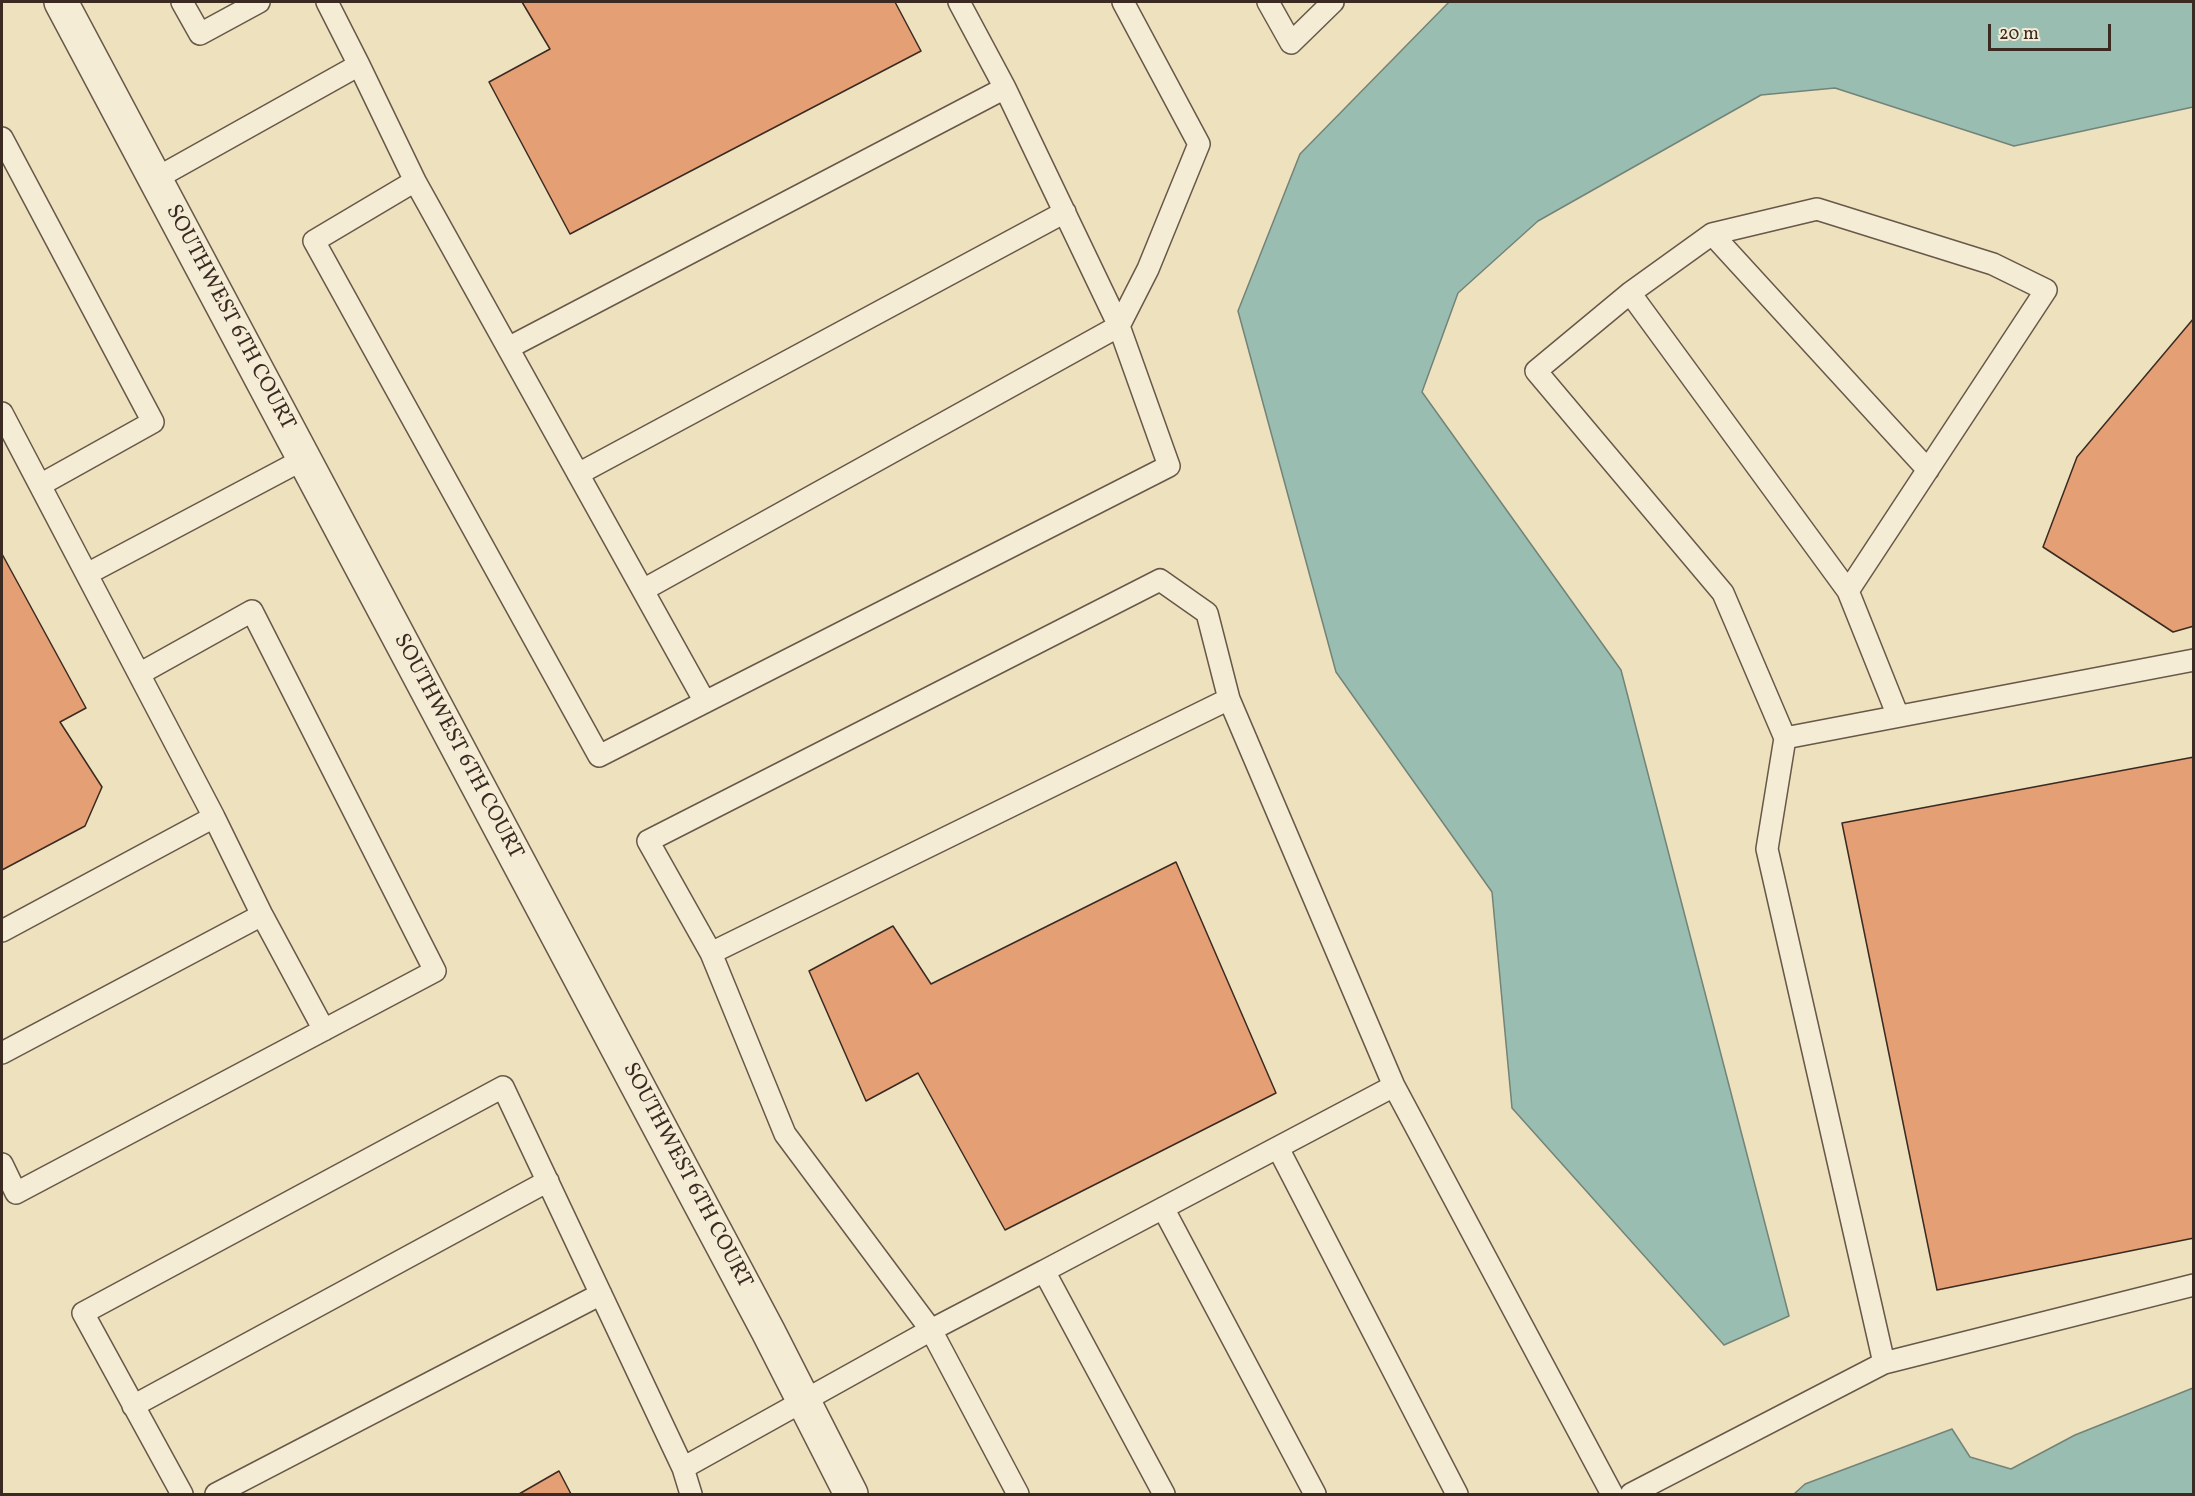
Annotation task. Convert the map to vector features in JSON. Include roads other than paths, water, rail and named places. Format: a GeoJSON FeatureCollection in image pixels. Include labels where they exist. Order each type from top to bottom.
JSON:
{"type":"FeatureCollection","features":[{"type":"Feature","properties":{"kind":"street","name":"SOUTHWEST 6TH COURT"},"geometry":{"type":"LineString","coordinates":[[61,2],[851,1494]]}},
{"type":"Feature","properties":{"kind":"lane"},"geometry":{"type":"LineString","coordinates":[[182,2],[200,34],[259,2]]}},
{"type":"Feature","properties":{"kind":"lane"},"geometry":{"type":"LineString","coordinates":[[327,2],[415,181],[705,702]]}},
{"type":"Feature","properties":{"kind":"lane"},"geometry":{"type":"LineString","coordinates":[[415,181],[314,241],[599,756],[1169,466],[1119,326],[1005,88],[959,2]]}},
{"type":"Feature","properties":{"kind":"lane"},"geometry":{"type":"LineString","coordinates":[[643,590],[1119,326],[1148,269],[1199,144],[1123,2]]}},
{"type":"Feature","properties":{"kind":"lane"},"geometry":{"type":"LineString","coordinates":[[1268,2],[1291,43],[1333,2]]}},
{"type":"Feature","properties":{"kind":"lane"},"geometry":{"type":"LineString","coordinates":[[155,179],[359,65]]}},
{"type":"Feature","properties":{"kind":"lane"},"geometry":{"type":"LineString","coordinates":[[508,348],[1005,88]]}},
{"type":"Feature","properties":{"kind":"lane"},"geometry":{"type":"LineString","coordinates":[[2,138],[153,422],[40,485]]}},
{"type":"Feature","properties":{"kind":"lane"},"geometry":{"type":"LineString","coordinates":[[1848,591],[2046,290],[1993,264],[1817,209],[1712,234],[1630,293],[1536,371],[1723,593],[1785,738],[1767,849],[1884,1363]]}},
{"type":"Feature","properties":{"kind":"lane"},"geometry":{"type":"LineString","coordinates":[[578,474],[1065,212]]}},
{"type":"Feature","properties":{"kind":"lane"},"geometry":{"type":"LineString","coordinates":[[1712,234],[1928,470]]}},
{"type":"Feature","properties":{"kind":"lane"},"geometry":{"type":"LineString","coordinates":[[1630,293],[1848,591],[1898,716]]}},
{"type":"Feature","properties":{"kind":"lane"},"geometry":{"type":"LineString","coordinates":[[2,412],[214,817],[261,915],[324,1030]]}},
{"type":"Feature","properties":{"kind":"lane"},"geometry":{"type":"LineString","coordinates":[[87,574],[304,459]]}},
{"type":"Feature","properties":{"kind":"lane"},"geometry":{"type":"LineString","coordinates":[[1018,1494],[931,1330],[785,1134],[711,952],[648,841],[1160,580],[1207,614],[1229,699],[1395,1086],[1612,1494]]}},
{"type":"Feature","properties":{"kind":"lane"},"geometry":{"type":"LineString","coordinates":[[2,1164],[16,1193],[435,971],[252,611],[139,674]]}},
{"type":"Feature","properties":{"kind":"lane"},"geometry":{"type":"LineString","coordinates":[[1785,738],[2193,660]]}},
{"type":"Feature","properties":{"kind":"lane"},"geometry":{"type":"LineString","coordinates":[[711,952],[1229,699]]}},
{"type":"Feature","properties":{"kind":"lane"},"geometry":{"type":"LineString","coordinates":[[2,931],[214,817]]}},
{"type":"Feature","properties":{"kind":"lane"},"geometry":{"type":"LineString","coordinates":[[2,1053],[261,915]]}},
{"type":"Feature","properties":{"kind":"lane"},"geometry":{"type":"LineString","coordinates":[[684,1468],[931,1330],[1395,1086]]}},
{"type":"Feature","properties":{"kind":"lane"},"geometry":{"type":"LineString","coordinates":[[182,1494],[83,1313],[503,1087],[684,1468],[691,1494]]}},
{"type":"Feature","properties":{"kind":"lane"},"geometry":{"type":"LineString","coordinates":[[1278,1148],[1457,1494]]}},
{"type":"Feature","properties":{"kind":"lane"},"geometry":{"type":"LineString","coordinates":[[133,1406],[548,1181]]}},
{"type":"Feature","properties":{"kind":"lane"},"geometry":{"type":"LineString","coordinates":[[1163,1208],[1315,1494]]}},
{"type":"Feature","properties":{"kind":"lane"},"geometry":{"type":"LineString","coordinates":[[1044,1271],[1164,1494]]}},
{"type":"Feature","properties":{"kind":"lane"},"geometry":{"type":"LineString","coordinates":[[1631,1494],[1884,1363],[2193,1285]]}},
{"type":"Feature","properties":{"kind":"lane"},"geometry":{"type":"LineString","coordinates":[[216,1494],[601,1294]]}},
{"type":"Feature","properties":{"kind":"water"},"geometry":{"type":"Polygon","coordinates":[[[1449,2],[2193,2],[2193,107],[2014,146],[1835,88],[1761,95],[1538,221],[1458,293],[1422,392],[1621,670],[1789,1316],[1724,1345],[1512,1108],[1492,892],[1336,672],[1238,311],[1300,154],[1449,2]]]}},
{"type":"Feature","properties":{"kind":"water"},"geometry":{"type":"Polygon","coordinates":[[[2193,1388],[2193,1494],[1794,1494],[1805,1484],[1952,1429],[1970,1457],[2011,1469],[2075,1435],[2193,1388]]]}}]}
